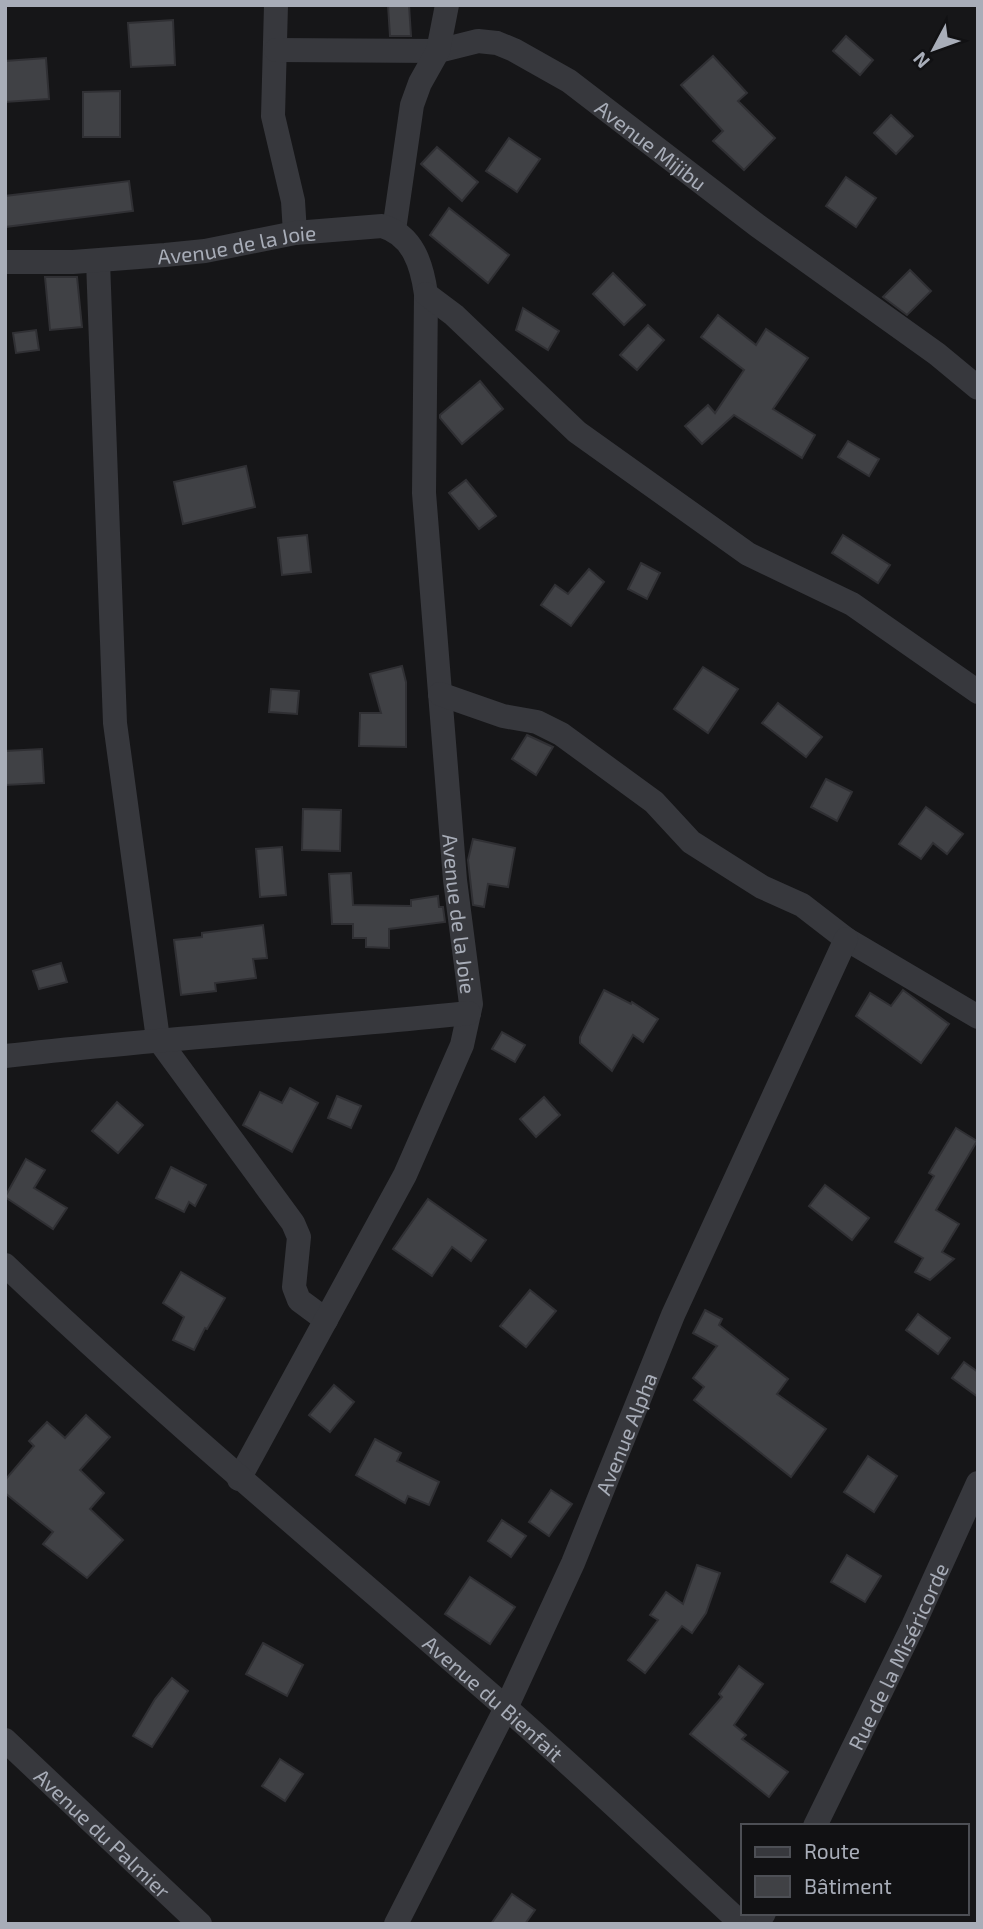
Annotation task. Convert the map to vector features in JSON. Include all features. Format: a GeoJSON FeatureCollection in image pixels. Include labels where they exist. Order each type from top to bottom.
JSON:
{"type":"FeatureCollection","features":[{"type":"Feature","properties":{"kind":"street"},"geometry":{"type":"LineString","coordinates":[[276,5],[273,116],[293,201],[295,233]]}},
{"type":"Feature","properties":{"kind":"street"},"geometry":{"type":"LineString","coordinates":[[394,230],[412,105],[419,83],[438,51],[447,5]]}},
{"type":"Feature","properties":{"kind":"street","name":"Avenue Mijibu"},"geometry":{"type":"LineString","coordinates":[[276,50],[438,51],[478,41],[497,43],[569,81],[758,226],[937,354],[978,388]]}},
{"type":"Feature","properties":{"kind":"street","name":"Avenue de la Joie"},"geometry":{"type":"LineString","coordinates":[[5,262],[98,261],[205,251],[295,233],[382,226],[394,230],[411,246],[423,273],[426,294],[424,493],[455,880],[470,990],[469,1013],[462,1045],[405,1175],[239,1479]]}},
{"type":"Feature","properties":{"kind":"street"},"geometry":{"type":"LineString","coordinates":[[98,261],[115,723],[158,1039],[293,1223],[299,1237],[294,1287],[299,1300],[326,1320]]}},
{"type":"Feature","properties":{"kind":"street"},"geometry":{"type":"LineString","coordinates":[[426,294],[454,315],[587,439],[748,554],[852,604],[978,692]]}},
{"type":"Feature","properties":{"kind":"street"},"geometry":{"type":"LineString","coordinates":[[440,694],[503,716],[537,722],[561,734],[654,802],[691,842],[762,887],[802,905],[846,939],[978,1017]]}},
{"type":"Feature","properties":{"kind":"street","name":"Avenue Alpha"},"geometry":{"type":"LineString","coordinates":[[396,1924],[506,1708],[578,1551],[673,1315],[846,939]]}},
{"type":"Feature","properties":{"kind":"street"},"geometry":{"type":"LineString","coordinates":[[5,1056],[158,1039],[322,1028],[469,1013]]}},
{"type":"Feature","properties":{"kind":"street","name":"Avenue du Bienfait"},"geometry":{"type":"LineString","coordinates":[[5,1265],[239,1479],[506,1708],[742,1924]]}},
{"type":"Feature","properties":{"kind":"street","name":"Rue de la Miséricorde"},"geometry":{"type":"LineString","coordinates":[[816,1824],[913,1626],[978,1483]]}},
{"type":"Feature","properties":{"kind":"street","name":"Avenue du Palmier"},"geometry":{"type":"LineString","coordinates":[[5,1740],[200,1924]]}},
{"type":"Feature","properties":{"kind":"building"},"geometry":{"type":"Polygon","coordinates":[[[388,5],[409,5],[411,36],[390,36],[388,5]]]}},
{"type":"Feature","properties":{"kind":"building"},"geometry":{"type":"Polygon","coordinates":[[[173,20],[175,65],[131,67],[128,23],[173,20]]]}},
{"type":"Feature","properties":{"kind":"building"},"geometry":{"type":"Polygon","coordinates":[[[846,36],[873,60],[860,75],[833,51],[846,36]]]}},
{"type":"Feature","properties":{"kind":"building"},"geometry":{"type":"Polygon","coordinates":[[[713,56],[747,93],[738,101],[775,138],[744,170],[713,141],[723,131],[681,85],[713,56]]]}},
{"type":"Feature","properties":{"kind":"building"},"geometry":{"type":"Polygon","coordinates":[[[46,58],[49,99],[5,102],[5,61],[46,58]]]}},
{"type":"Feature","properties":{"kind":"building"},"geometry":{"type":"Polygon","coordinates":[[[120,91],[120,137],[83,137],[83,92],[120,91]]]}},
{"type":"Feature","properties":{"kind":"building"},"geometry":{"type":"Polygon","coordinates":[[[891,115],[913,136],[896,154],[874,133],[891,115]]]}},
{"type":"Feature","properties":{"kind":"building"},"geometry":{"type":"Polygon","coordinates":[[[509,138],[540,159],[517,192],[486,171],[509,138]]]}},
{"type":"Feature","properties":{"kind":"building"},"geometry":{"type":"Polygon","coordinates":[[[437,147],[478,182],[462,201],[421,164],[437,147]]]}},
{"type":"Feature","properties":{"kind":"building"},"geometry":{"type":"Polygon","coordinates":[[[846,177],[876,198],[856,227],[826,206],[846,177]]]}},
{"type":"Feature","properties":{"kind":"building"},"geometry":{"type":"Polygon","coordinates":[[[129,181],[133,211],[5,227],[5,196],[129,181]]]}},
{"type":"Feature","properties":{"kind":"building"},"geometry":{"type":"Polygon","coordinates":[[[449,208],[509,255],[488,283],[430,235],[449,208]]]}},
{"type":"Feature","properties":{"kind":"building"},"geometry":{"type":"Polygon","coordinates":[[[910,270],[931,291],[907,315],[883,297],[910,270]]]}},
{"type":"Feature","properties":{"kind":"building"},"geometry":{"type":"Polygon","coordinates":[[[613,273],[645,305],[624,325],[593,294],[613,273]]]}},
{"type":"Feature","properties":{"kind":"building"},"geometry":{"type":"Polygon","coordinates":[[[45,277],[77,277],[82,327],[50,330],[45,277]]]}},
{"type":"Feature","properties":{"kind":"building"},"geometry":{"type":"Polygon","coordinates":[[[523,308],[559,331],[548,350],[516,330],[523,308]]]}},
{"type":"Feature","properties":{"kind":"building"},"geometry":{"type":"Polygon","coordinates":[[[718,315],[756,345],[766,329],[808,358],[773,409],[815,435],[802,458],[734,415],[702,444],[685,426],[708,405],[715,413],[744,370],[701,337],[718,315]]]}},
{"type":"Feature","properties":{"kind":"building"},"geometry":{"type":"Polygon","coordinates":[[[648,325],[664,340],[637,370],[620,355],[648,325]]]}},
{"type":"Feature","properties":{"kind":"building"},"geometry":{"type":"Polygon","coordinates":[[[36,330],[39,350],[16,353],[13,333],[36,330]]]}},
{"type":"Feature","properties":{"kind":"building"},"geometry":{"type":"Polygon","coordinates":[[[480,381],[503,409],[462,444],[440,415],[480,381]]]}},
{"type":"Feature","properties":{"kind":"building"},"geometry":{"type":"Polygon","coordinates":[[[848,441],[879,459],[869,476],[838,457],[848,441]]]}},
{"type":"Feature","properties":{"kind":"building"},"geometry":{"type":"Polygon","coordinates":[[[246,466],[255,507],[183,524],[174,482],[246,466]]]}},
{"type":"Feature","properties":{"kind":"building"},"geometry":{"type":"Polygon","coordinates":[[[466,480],[496,516],[479,529],[449,493],[466,480]]]}},
{"type":"Feature","properties":{"kind":"building"},"geometry":{"type":"Polygon","coordinates":[[[307,535],[311,572],[282,575],[278,538],[307,535]]]}},
{"type":"Feature","properties":{"kind":"building"},"geometry":{"type":"Polygon","coordinates":[[[843,535],[890,565],[878,583],[832,553],[843,535]]]}},
{"type":"Feature","properties":{"kind":"building"},"geometry":{"type":"Polygon","coordinates":[[[641,563],[660,573],[647,599],[628,589],[641,563]]]}},
{"type":"Feature","properties":{"kind":"building"},"geometry":{"type":"Polygon","coordinates":[[[589,569],[604,582],[571,626],[541,605],[555,585],[568,594],[589,569]]]}},
{"type":"Feature","properties":{"kind":"building"},"geometry":{"type":"Polygon","coordinates":[[[402,666],[406,682],[406,747],[359,746],[360,713],[381,713],[370,674],[402,666]]]}},
{"type":"Feature","properties":{"kind":"building"},"geometry":{"type":"Polygon","coordinates":[[[703,667],[738,689],[708,733],[674,709],[703,667]]]}},
{"type":"Feature","properties":{"kind":"building"},"geometry":{"type":"Polygon","coordinates":[[[271,689],[299,691],[297,714],[269,712],[271,689]]]}},
{"type":"Feature","properties":{"kind":"building"},"geometry":{"type":"Polygon","coordinates":[[[778,703],[822,737],[806,757],[762,723],[778,703]]]}},
{"type":"Feature","properties":{"kind":"building"},"geometry":{"type":"Polygon","coordinates":[[[527,735],[553,747],[536,775],[512,759],[527,735]]]}},
{"type":"Feature","properties":{"kind":"building"},"geometry":{"type":"Polygon","coordinates":[[[42,749],[44,783],[5,785],[5,751],[42,749]]]}},
{"type":"Feature","properties":{"kind":"building"},"geometry":{"type":"Polygon","coordinates":[[[826,779],[852,792],[837,821],[811,807],[826,779]]]}},
{"type":"Feature","properties":{"kind":"building"},"geometry":{"type":"Polygon","coordinates":[[[926,807],[963,834],[947,854],[933,843],[921,859],[899,844],[926,807]]]}},
{"type":"Feature","properties":{"kind":"building"},"geometry":{"type":"Polygon","coordinates":[[[303,809],[341,810],[340,851],[302,850],[303,809]]]}},
{"type":"Feature","properties":{"kind":"building"},"geometry":{"type":"Polygon","coordinates":[[[473,839],[515,848],[508,887],[488,884],[484,907],[473,905],[468,860],[473,839]]]}},
{"type":"Feature","properties":{"kind":"building"},"geometry":{"type":"Polygon","coordinates":[[[282,847],[286,895],[260,897],[256,849],[282,847]]]}},
{"type":"Feature","properties":{"kind":"building"},"geometry":{"type":"Polygon","coordinates":[[[351,873],[353,905],[411,906],[411,900],[438,896],[445,922],[389,929],[389,948],[366,947],[366,938],[353,938],[353,924],[332,924],[329,874],[351,873]]]}},
{"type":"Feature","properties":{"kind":"building"},"geometry":{"type":"Polygon","coordinates":[[[263,925],[267,958],[253,959],[256,978],[215,983],[216,991],[181,995],[174,940],[202,937],[202,933],[263,925]]]}},
{"type":"Feature","properties":{"kind":"building"},"geometry":{"type":"Polygon","coordinates":[[[61,963],[67,982],[39,989],[33,971],[61,963]]]}},
{"type":"Feature","properties":{"kind":"building"},"geometry":{"type":"Polygon","coordinates":[[[604,990],[631,1004],[632,1002],[658,1019],[643,1042],[633,1035],[612,1071],[580,1043],[580,1037],[604,990]]]}},
{"type":"Feature","properties":{"kind":"building"},"geometry":{"type":"Polygon","coordinates":[[[903,990],[949,1024],[921,1063],[856,1016],[870,993],[891,1006],[903,990]]]}},
{"type":"Feature","properties":{"kind":"building"},"geometry":{"type":"Polygon","coordinates":[[[502,1032],[525,1045],[515,1062],[492,1049],[502,1032]]]}},
{"type":"Feature","properties":{"kind":"building"},"geometry":{"type":"Polygon","coordinates":[[[290,1088],[318,1103],[292,1152],[243,1125],[260,1092],[282,1103],[290,1088]]]}},
{"type":"Feature","properties":{"kind":"building"},"geometry":{"type":"Polygon","coordinates":[[[337,1096],[361,1106],[351,1128],[328,1118],[337,1096]]]}},
{"type":"Feature","properties":{"kind":"building"},"geometry":{"type":"Polygon","coordinates":[[[544,1097],[560,1115],[536,1137],[520,1119],[544,1097]]]}},
{"type":"Feature","properties":{"kind":"building"},"geometry":{"type":"Polygon","coordinates":[[[117,1102],[143,1125],[118,1153],[92,1131],[117,1102]]]}},
{"type":"Feature","properties":{"kind":"building"},"geometry":{"type":"Polygon","coordinates":[[[956,1128],[977,1141],[936,1210],[959,1224],[942,1252],[954,1259],[930,1280],[915,1272],[923,1258],[895,1242],[934,1176],[929,1173],[956,1128]]]}},
{"type":"Feature","properties":{"kind":"building"},"geometry":{"type":"Polygon","coordinates":[[[26,1159],[45,1170],[34,1188],[67,1208],[53,1229],[5,1197],[26,1159]]]}},
{"type":"Feature","properties":{"kind":"building"},"geometry":{"type":"Polygon","coordinates":[[[171,1167],[206,1185],[195,1206],[189,1202],[184,1212],[156,1198],[171,1167]]]}},
{"type":"Feature","properties":{"kind":"building"},"geometry":{"type":"Polygon","coordinates":[[[825,1185],[869,1218],[852,1240],[809,1206],[825,1185]]]}},
{"type":"Feature","properties":{"kind":"building"},"geometry":{"type":"Polygon","coordinates":[[[428,1199],[486,1240],[471,1261],[452,1247],[432,1276],[393,1249],[428,1199]]]}},
{"type":"Feature","properties":{"kind":"building"},"geometry":{"type":"Polygon","coordinates":[[[181,1272],[225,1298],[194,1350],[173,1340],[184,1317],[163,1303],[181,1272]]]}},
{"type":"Feature","properties":{"kind":"building"},"geometry":{"type":"Polygon","coordinates":[[[530,1290],[556,1311],[526,1347],[500,1326],[530,1290]]]}},
{"type":"Feature","properties":{"kind":"building"},"geometry":{"type":"Polygon","coordinates":[[[705,1310],[722,1319],[719,1325],[788,1379],[777,1394],[826,1429],[791,1477],[694,1400],[704,1387],[693,1378],[717,1346],[693,1333],[705,1310]]]}},
{"type":"Feature","properties":{"kind":"building"},"geometry":{"type":"Polygon","coordinates":[[[918,1314],[950,1338],[938,1354],[906,1330],[918,1314]]]}},
{"type":"Feature","properties":{"kind":"building"},"geometry":{"type":"Polygon","coordinates":[[[964,1362],[978,1372],[978,1397],[952,1378],[964,1362]]]}},
{"type":"Feature","properties":{"kind":"building"},"geometry":{"type":"Polygon","coordinates":[[[334,1385],[354,1402],[330,1432],[309,1415],[334,1385]]]}},
{"type":"Feature","properties":{"kind":"building"},"geometry":{"type":"Polygon","coordinates":[[[86,1415],[110,1437],[80,1470],[104,1493],[90,1509],[123,1540],[87,1578],[43,1544],[53,1532],[5,1493],[5,1480],[34,1446],[29,1441],[47,1422],[65,1438],[86,1415]]]}},
{"type":"Feature","properties":{"kind":"building"},"geometry":{"type":"Polygon","coordinates":[[[375,1439],[401,1453],[397,1461],[439,1482],[429,1505],[408,1496],[405,1503],[356,1475],[375,1439]]]}},
{"type":"Feature","properties":{"kind":"building"},"geometry":{"type":"Polygon","coordinates":[[[868,1456],[897,1476],[874,1512],[844,1492],[868,1456]]]}},
{"type":"Feature","properties":{"kind":"building"},"geometry":{"type":"Polygon","coordinates":[[[551,1490],[572,1504],[549,1536],[529,1522],[551,1490]]]}},
{"type":"Feature","properties":{"kind":"building"},"geometry":{"type":"Polygon","coordinates":[[[502,1520],[526,1536],[511,1557],[488,1541],[502,1520]]]}},
{"type":"Feature","properties":{"kind":"building"},"geometry":{"type":"Polygon","coordinates":[[[847,1555],[881,1576],[865,1602],[831,1582],[847,1555]]]}},
{"type":"Feature","properties":{"kind":"building"},"geometry":{"type":"Polygon","coordinates":[[[697,1565],[720,1573],[706,1613],[692,1633],[682,1626],[645,1673],[628,1660],[658,1620],[650,1615],[666,1592],[683,1604],[697,1565]]]}},
{"type":"Feature","properties":{"kind":"building"},"geometry":{"type":"Polygon","coordinates":[[[470,1577],[515,1607],[490,1644],[445,1614],[470,1577]]]}},
{"type":"Feature","properties":{"kind":"building"},"geometry":{"type":"Polygon","coordinates":[[[263,1643],[303,1665],[287,1696],[246,1674],[263,1643]]]}},
{"type":"Feature","properties":{"kind":"building"},"geometry":{"type":"Polygon","coordinates":[[[739,1666],[763,1684],[734,1725],[746,1735],[742,1739],[788,1772],[769,1797],[690,1734],[722,1697],[719,1694],[739,1666]]]}},
{"type":"Feature","properties":{"kind":"building"},"geometry":{"type":"Polygon","coordinates":[[[172,1678],[188,1691],[152,1747],[133,1736],[155,1699],[172,1678]]]}},
{"type":"Feature","properties":{"kind":"building"},"geometry":{"type":"Polygon","coordinates":[[[280,1759],[303,1774],[285,1801],[262,1786],[280,1759]]]}},
{"type":"Feature","properties":{"kind":"building"},"geometry":{"type":"Polygon","coordinates":[[[512,1894],[535,1910],[525,1924],[491,1924],[512,1894]]]}}]}
